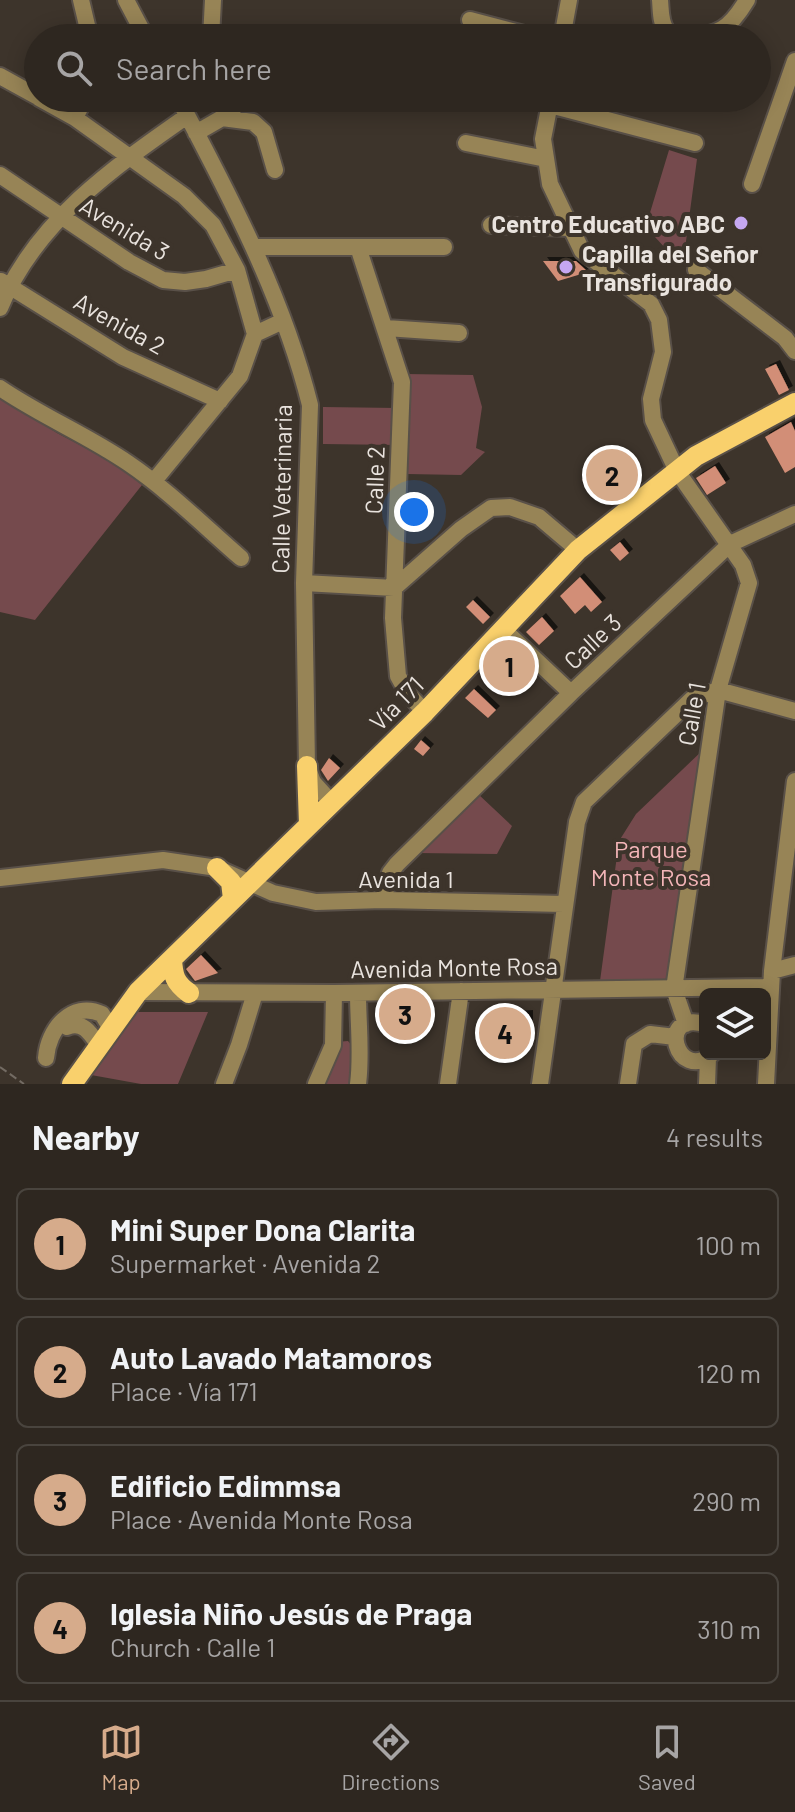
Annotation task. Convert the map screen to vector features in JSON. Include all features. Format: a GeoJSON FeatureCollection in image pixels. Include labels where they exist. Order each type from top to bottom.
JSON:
{"type":"FeatureCollection","features":[{"type":"Feature","properties":{"kind":"main road","name":"Vía 171"},"geometry":{"type":"LineString","coordinates":[[72,1084],[138,992],[425,712],[578,550],[696,456],[795,403]]}},
{"type":"Feature","properties":{"kind":"main road"},"geometry":{"type":"LineString","coordinates":[[307,766],[309,825]]}},
{"type":"Feature","properties":{"kind":"main road"},"geometry":{"type":"LineString","coordinates":[[217,868],[231,882],[233,899]]}},
{"type":"Feature","properties":{"kind":"main road"},"geometry":{"type":"LineString","coordinates":[[172,959],[177,984],[189,993]]}},
{"type":"Feature","properties":{"kind":"street"},"geometry":{"type":"LineString","coordinates":[[81,0],[87,24]]}},
{"type":"Feature","properties":{"kind":"street"},"geometry":{"type":"LineString","coordinates":[[126,0],[139,24]]}},
{"type":"Feature","properties":{"kind":"street"},"geometry":{"type":"LineString","coordinates":[[212,24],[213,0]]}},
{"type":"Feature","properties":{"kind":"street"},"geometry":{"type":"LineString","coordinates":[[565,24],[569,0]]}},
{"type":"Feature","properties":{"kind":"street"},"geometry":{"type":"LineString","coordinates":[[660,0],[664,24]]}},
{"type":"Feature","properties":{"kind":"street"},"geometry":{"type":"LineString","coordinates":[[728,24],[747,2]]}},
{"type":"Feature","properties":{"kind":"street"},"geometry":{"type":"LineString","coordinates":[[470,20],[485,24]]}},
{"type":"Feature","properties":{"kind":"street"},"geometry":{"type":"LineString","coordinates":[[752,184],[795,61]]}},
{"type":"Feature","properties":{"kind":"street"},"geometry":{"type":"LineString","coordinates":[[0,76],[24,90]]}},
{"type":"Feature","properties":{"kind":"street"},"geometry":{"type":"LineString","coordinates":[[64,112],[184,196],[213,225],[237,270],[255,334],[240,376],[154,481]]}},
{"type":"Feature","properties":{"kind":"street"},"geometry":{"type":"LineString","coordinates":[[75,118],[78,112]]}},
{"type":"Feature","properties":{"kind":"street","name":"Calle Veterinaria"},"geometry":{"type":"LineString","coordinates":[[185,112],[254,247],[283,321],[310,405],[304,583],[307,766]]}},
{"type":"Feature","properties":{"kind":"street"},"geometry":{"type":"LineString","coordinates":[[232,112],[234,118]]}},
{"type":"Feature","properties":{"kind":"street","name":"Calle 1"},"geometry":{"type":"LineString","coordinates":[[548,112],[543,139],[550,184],[582,251],[651,304],[659,320],[663,352],[651,399],[653,420],[677,471],[730,544],[743,565],[749,583],[718,690],[674,989]]}},
{"type":"Feature","properties":{"kind":"street"},"geometry":{"type":"LineString","coordinates":[[588,112],[695,143]]}},
{"type":"Feature","properties":{"kind":"street"},"geometry":{"type":"LineString","coordinates":[[0,308],[4,283],[59,216],[129,156],[187,116]]}},
{"type":"Feature","properties":{"kind":"street"},"geometry":{"type":"LineString","coordinates":[[196,133],[222,118],[253,122],[264,132],[275,170]]}},
{"type":"Feature","properties":{"kind":"street"},"geometry":{"type":"LineString","coordinates":[[466,143],[546,159]]}},
{"type":"Feature","properties":{"kind":"street","name":"Avenida 3"},"geometry":{"type":"LineString","coordinates":[[0,175],[129,262],[163,280],[185,282],[237,270]]}},
{"type":"Feature","properties":{"kind":"street"},"geometry":{"type":"LineString","coordinates":[[491,225],[570,228]]}},
{"type":"Feature","properties":{"kind":"street"},"geometry":{"type":"LineString","coordinates":[[254,247],[444,247]]}},
{"type":"Feature","properties":{"kind":"street","name":"Calle 2"},"geometry":{"type":"LineString","coordinates":[[358,247],[402,382],[393,618],[398,676],[408,694],[425,712]]}},
{"type":"Feature","properties":{"kind":"street"},"geometry":{"type":"LineString","coordinates":[[696,270],[785,338],[795,351]]}},
{"type":"Feature","properties":{"kind":"street","name":"Avenida 2"},"geometry":{"type":"LineString","coordinates":[[4,283],[123,357],[220,401]]}},
{"type":"Feature","properties":{"kind":"street"},"geometry":{"type":"LineString","coordinates":[[255,334],[283,321]]}},
{"type":"Feature","properties":{"kind":"street"},"geometry":{"type":"LineString","coordinates":[[386,328],[459,333]]}},
{"type":"Feature","properties":{"kind":"street"},"geometry":{"type":"LineString","coordinates":[[0,388],[154,481],[241,558]]}},
{"type":"Feature","properties":{"kind":"street"},"geometry":{"type":"LineString","coordinates":[[304,583],[394,588],[461,529],[491,508],[510,507],[539,517],[578,550]]}},
{"type":"Feature","properties":{"kind":"street","name":"Calle 3"},"geometry":{"type":"LineString","coordinates":[[383,900],[390,873],[397,864],[571,693],[730,544],[795,514]]}},
{"type":"Feature","properties":{"kind":"street"},"geometry":{"type":"LineString","coordinates":[[503,629],[571,693]]}},
{"type":"Feature","properties":{"kind":"street"},"geometry":{"type":"LineString","coordinates":[[540,1084],[564,904],[577,822],[584,802],[692,699],[718,690],[795,711]]}},
{"type":"Feature","properties":{"kind":"street"},"geometry":{"type":"LineString","coordinates":[[307,766],[313,782],[332,803]]}},
{"type":"Feature","properties":{"kind":"street"},"geometry":{"type":"LineString","coordinates":[[766,1084],[771,979],[790,863],[795,781]]}},
{"type":"Feature","properties":{"kind":"street","name":"Avenida 1"},"geometry":{"type":"LineString","coordinates":[[0,878],[163,860],[217,868],[273,893],[316,902],[383,900],[564,904]]}},
{"type":"Feature","properties":{"kind":"street","name":"Avenida Monte Rosa"},"geometry":{"type":"LineString","coordinates":[[138,992],[674,989],[771,979],[795,965]]}},
{"type":"Feature","properties":{"kind":"street"},"geometry":{"type":"LineString","coordinates":[[674,989],[686,1024]]}},
{"type":"Feature","properties":{"kind":"street"},"geometry":{"type":"LineString","coordinates":[[448,1084],[461,991]]}},
{"type":"Feature","properties":{"kind":"street"},"geometry":{"type":"LineString","coordinates":[[224,1084],[255,993]]}},
{"type":"Feature","properties":{"kind":"street"},"geometry":{"type":"LineString","coordinates":[[316,1084],[333,1045],[334,993]]}},
{"type":"Feature","properties":{"kind":"street"},"geometry":{"type":"LineString","coordinates":[[358,993],[361,1061],[358,1084]]}},
{"type":"Feature","properties":{"kind":"street"},"geometry":{"type":"LineString","coordinates":[[46,1058],[47,1045],[56,1027],[80,1010],[102,1014],[105,1038]]}},
{"type":"Feature","properties":{"kind":"street"},"geometry":{"type":"LineString","coordinates":[[699,1023],[686,1024],[675,1037],[677,1052],[688,1061],[705,1060]]}},
{"type":"Feature","properties":{"kind":"street"},"geometry":{"type":"LineString","coordinates":[[67,1027],[74,1024],[105,1038]]}},
{"type":"Feature","properties":{"kind":"street"},"geometry":{"type":"LineString","coordinates":[[628,1084],[634,1044],[650,1034],[675,1037]]}},
{"type":"Feature","properties":{"kind":"street"},"geometry":{"type":"LineString","coordinates":[[707,1084],[710,1060]]}},
{"type":"Feature","properties":{"kind":"path"},"geometry":{"type":"LineString","coordinates":[[0,1067],[24,1084]]}},
{"type":"Feature","properties":{"kind":"green space"},"geometry":{"type":"Polygon","coordinates":[[[669,150],[697,159],[684,256],[679,263],[655,237],[649,216],[669,150]]]}},
{"type":"Feature","properties":{"kind":"green space"},"geometry":{"type":"Polygon","coordinates":[[[405,374],[473,375],[482,407],[476,448],[485,452],[461,475],[407,474],[409,397],[405,374]]]}},
{"type":"Feature","properties":{"kind":"green space"},"geometry":{"type":"Polygon","coordinates":[[[0,396],[57,433],[120,466],[142,485],[35,620],[0,612],[0,396]]]}},
{"type":"Feature","properties":{"kind":"green space"},"geometry":{"type":"Polygon","coordinates":[[[323,407],[397,408],[397,445],[323,444],[323,407]]]}},
{"type":"Feature","properties":{"kind":"green space","name":"Parque Monte Rosa"},"geometry":{"type":"Polygon","coordinates":[[[705,748],[668,980],[600,981],[619,841],[636,814],[705,748]]]}},
{"type":"Feature","properties":{"kind":"green space"},"geometry":{"type":"Polygon","coordinates":[[[477,793],[512,826],[497,854],[417,853],[477,793]]]}},
{"type":"Feature","properties":{"kind":"green space"},"geometry":{"type":"Polygon","coordinates":[[[135,1012],[208,1012],[178,1084],[141,1084],[91,1075],[135,1012]]]}},
{"type":"Feature","properties":{"kind":"green space"},"geometry":{"type":"Polygon","coordinates":[[[348,1041],[353,1047],[349,1084],[319,1084],[336,1042],[348,1041]]]}},
{"type":"Feature","properties":{"kind":"building","name":"Capilla del Señor Transfigurado"},"geometry":{"type":"Polygon","coordinates":[[[543,261],[576,261],[588,272],[558,281],[543,261]]]}},
{"type":"Feature","properties":{"kind":"building"},"geometry":{"type":"Polygon","coordinates":[[[776,364],[789,390],[779,395],[765,369],[776,364]]]}},
{"type":"Feature","properties":{"kind":"building"},"geometry":{"type":"Polygon","coordinates":[[[791,422],[795,431],[795,467],[785,473],[765,437],[791,422]]]}},
{"type":"Feature","properties":{"kind":"building"},"geometry":{"type":"Polygon","coordinates":[[[601,460],[632,478],[624,491],[618,493],[608,487],[603,492],[582,480],[588,470],[593,473],[601,460]]]}},
{"type":"Feature","properties":{"kind":"building"},"geometry":{"type":"Polygon","coordinates":[[[715,466],[726,483],[707,495],[696,478],[715,466]]]}},
{"type":"Feature","properties":{"kind":"building"},"geometry":{"type":"Polygon","coordinates":[[[620,542],[629,553],[620,561],[610,550],[620,542]]]}},
{"type":"Feature","properties":{"kind":"building"},"geometry":{"type":"Polygon","coordinates":[[[580,577],[602,602],[591,612],[585,605],[575,614],[560,596],[580,577]]]}},
{"type":"Feature","properties":{"kind":"building"},"geometry":{"type":"Polygon","coordinates":[[[473,600],[490,617],[483,624],[466,607],[473,600]]]}},
{"type":"Feature","properties":{"kind":"building"},"geometry":{"type":"Polygon","coordinates":[[[542,617],[554,631],[539,645],[526,632],[542,617]]]}},
{"type":"Feature","properties":{"kind":"building"},"geometry":{"type":"Polygon","coordinates":[[[511,652],[523,663],[507,681],[495,669],[511,652]]]}},
{"type":"Feature","properties":{"kind":"building"},"geometry":{"type":"Polygon","coordinates":[[[474,689],[496,710],[488,718],[465,698],[474,689]]]}},
{"type":"Feature","properties":{"kind":"building"},"geometry":{"type":"Polygon","coordinates":[[[421,740],[430,748],[423,756],[414,749],[421,740]]]}},
{"type":"Feature","properties":{"kind":"building"},"geometry":{"type":"Polygon","coordinates":[[[329,758],[340,768],[328,781],[321,770],[329,758]]]}},
{"type":"Feature","properties":{"kind":"building"},"geometry":{"type":"Polygon","coordinates":[[[201,955],[218,973],[195,981],[186,969],[201,955]]]}},
{"type":"Feature","properties":{"kind":"building"},"geometry":{"type":"Polygon","coordinates":[[[392,1005],[415,1007],[414,1024],[396,1021],[392,1005]]]}},
{"type":"Feature","properties":{"kind":"building"},"geometry":{"type":"Polygon","coordinates":[[[529,1014],[529,1044],[481,1045],[480,1018],[496,1017],[496,1022],[515,1022],[515,1015],[529,1014]]]}},
{"type":"Feature","properties":{"kind":"place","name":"Centro Educativo ABC"},"geometry":{"type":"Point","coordinates":[741,223]}},
{"type":"Feature","properties":{"kind":"place","name":"Capilla del Señor Transfigurado"},"geometry":{"type":"Point","coordinates":[566,267]}},
{"type":"Feature","properties":{"kind":"place","name":"Auto Lavado Matamoros"},"geometry":{"type":"Point","coordinates":[612,475]}},
{"type":"Feature","properties":{"kind":"place","name":"Mini Super Dona Clarita"},"geometry":{"type":"Point","coordinates":[509,666]}},
{"type":"Feature","properties":{"kind":"place","name":"Edificio Edimmsa"},"geometry":{"type":"Point","coordinates":[405,1014]}},
{"type":"Feature","properties":{"kind":"place","name":"Iglesia Niño Jesús de Praga"},"geometry":{"type":"Point","coordinates":[505,1033]}}]}
